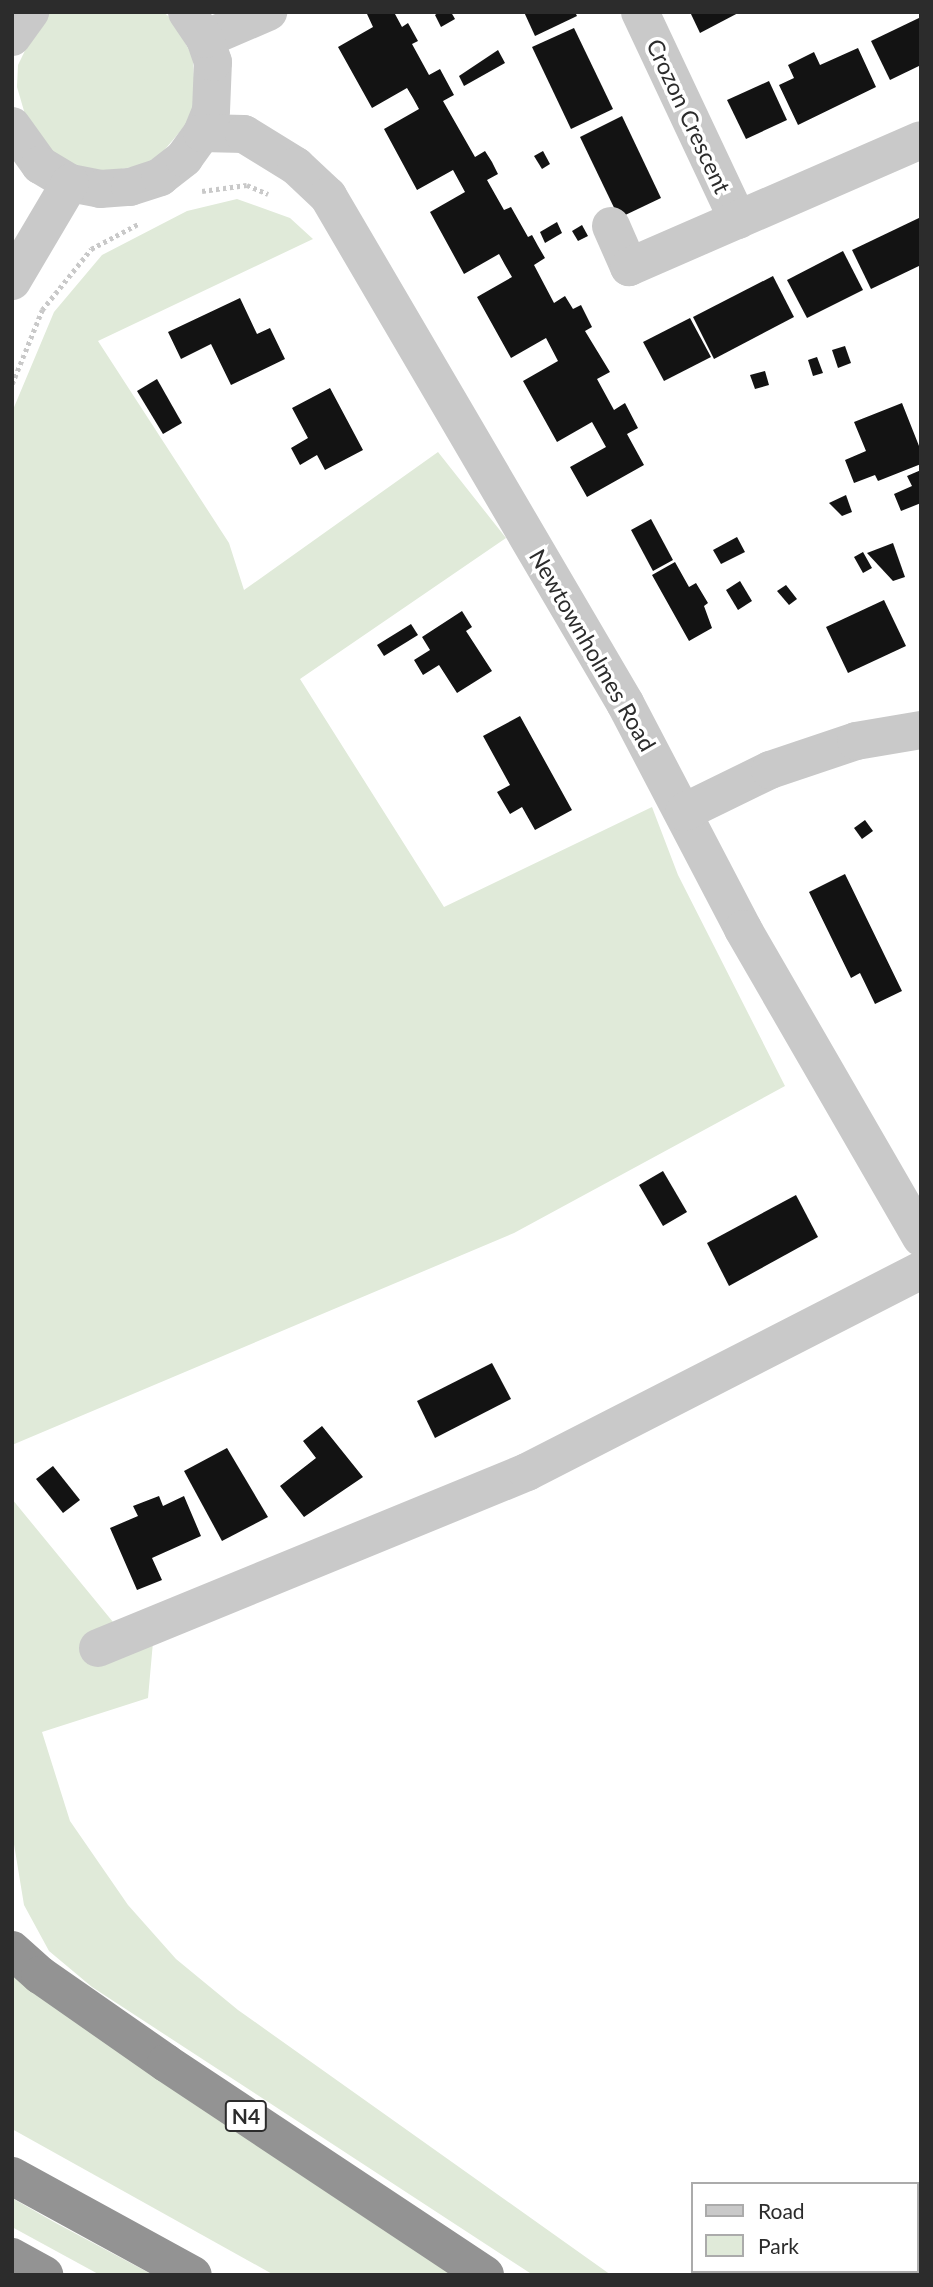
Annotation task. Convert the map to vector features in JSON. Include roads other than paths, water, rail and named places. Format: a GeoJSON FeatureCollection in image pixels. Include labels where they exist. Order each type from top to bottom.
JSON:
{"type":"FeatureCollection","features":[{"type":"Feature","properties":{"kind":"highway","name":"N4"},"geometry":{"type":"LineString","coordinates":[[12,1950],[40,1975],[166,2063],[485,2275]]}},
{"type":"Feature","properties":{"kind":"highway"},"geometry":{"type":"LineString","coordinates":[[12,2176],[193,2275]]}},
{"type":"Feature","properties":{"kind":"highway"},"geometry":{"type":"LineString","coordinates":[[12,2257],[44,2275]]}},
{"type":"Feature","properties":{"kind":"street"},"geometry":{"type":"LineString","coordinates":[[12,37],[30,12]]}},
{"type":"Feature","properties":{"kind":"street"},"geometry":{"type":"LineString","coordinates":[[12,126],[40,165],[70,183],[100,190],[130,187],[160,177],[184,158],[202,133],[215,87],[196,26],[268,12]]}},
{"type":"Feature","properties":{"kind":"street","name":"Crozon Crescent"},"geometry":{"type":"LineString","coordinates":[[640,12],[737,220]]}},
{"type":"Feature","properties":{"kind":"street","name":"Newtownholmes Road"},"geometry":{"type":"LineString","coordinates":[[202,133],[244,134],[296,166],[328,196],[366,254],[684,812],[749,940],[921,1237]]}},
{"type":"Feature","properties":{"kind":"street","name":"Crozon Crescent"},"geometry":{"type":"LineString","coordinates":[[611,226],[629,267],[921,140]]}},
{"type":"Feature","properties":{"kind":"street"},"geometry":{"type":"LineString","coordinates":[[12,281],[70,183]]}},
{"type":"Feature","properties":{"kind":"street"},"geometry":{"type":"LineString","coordinates":[[684,812],[770,770],[856,741],[921,730]]}},
{"type":"Feature","properties":{"kind":"street"},"geometry":{"type":"LineString","coordinates":[[98,1648],[231,1597],[527,1472],[921,1270]]}}]}
